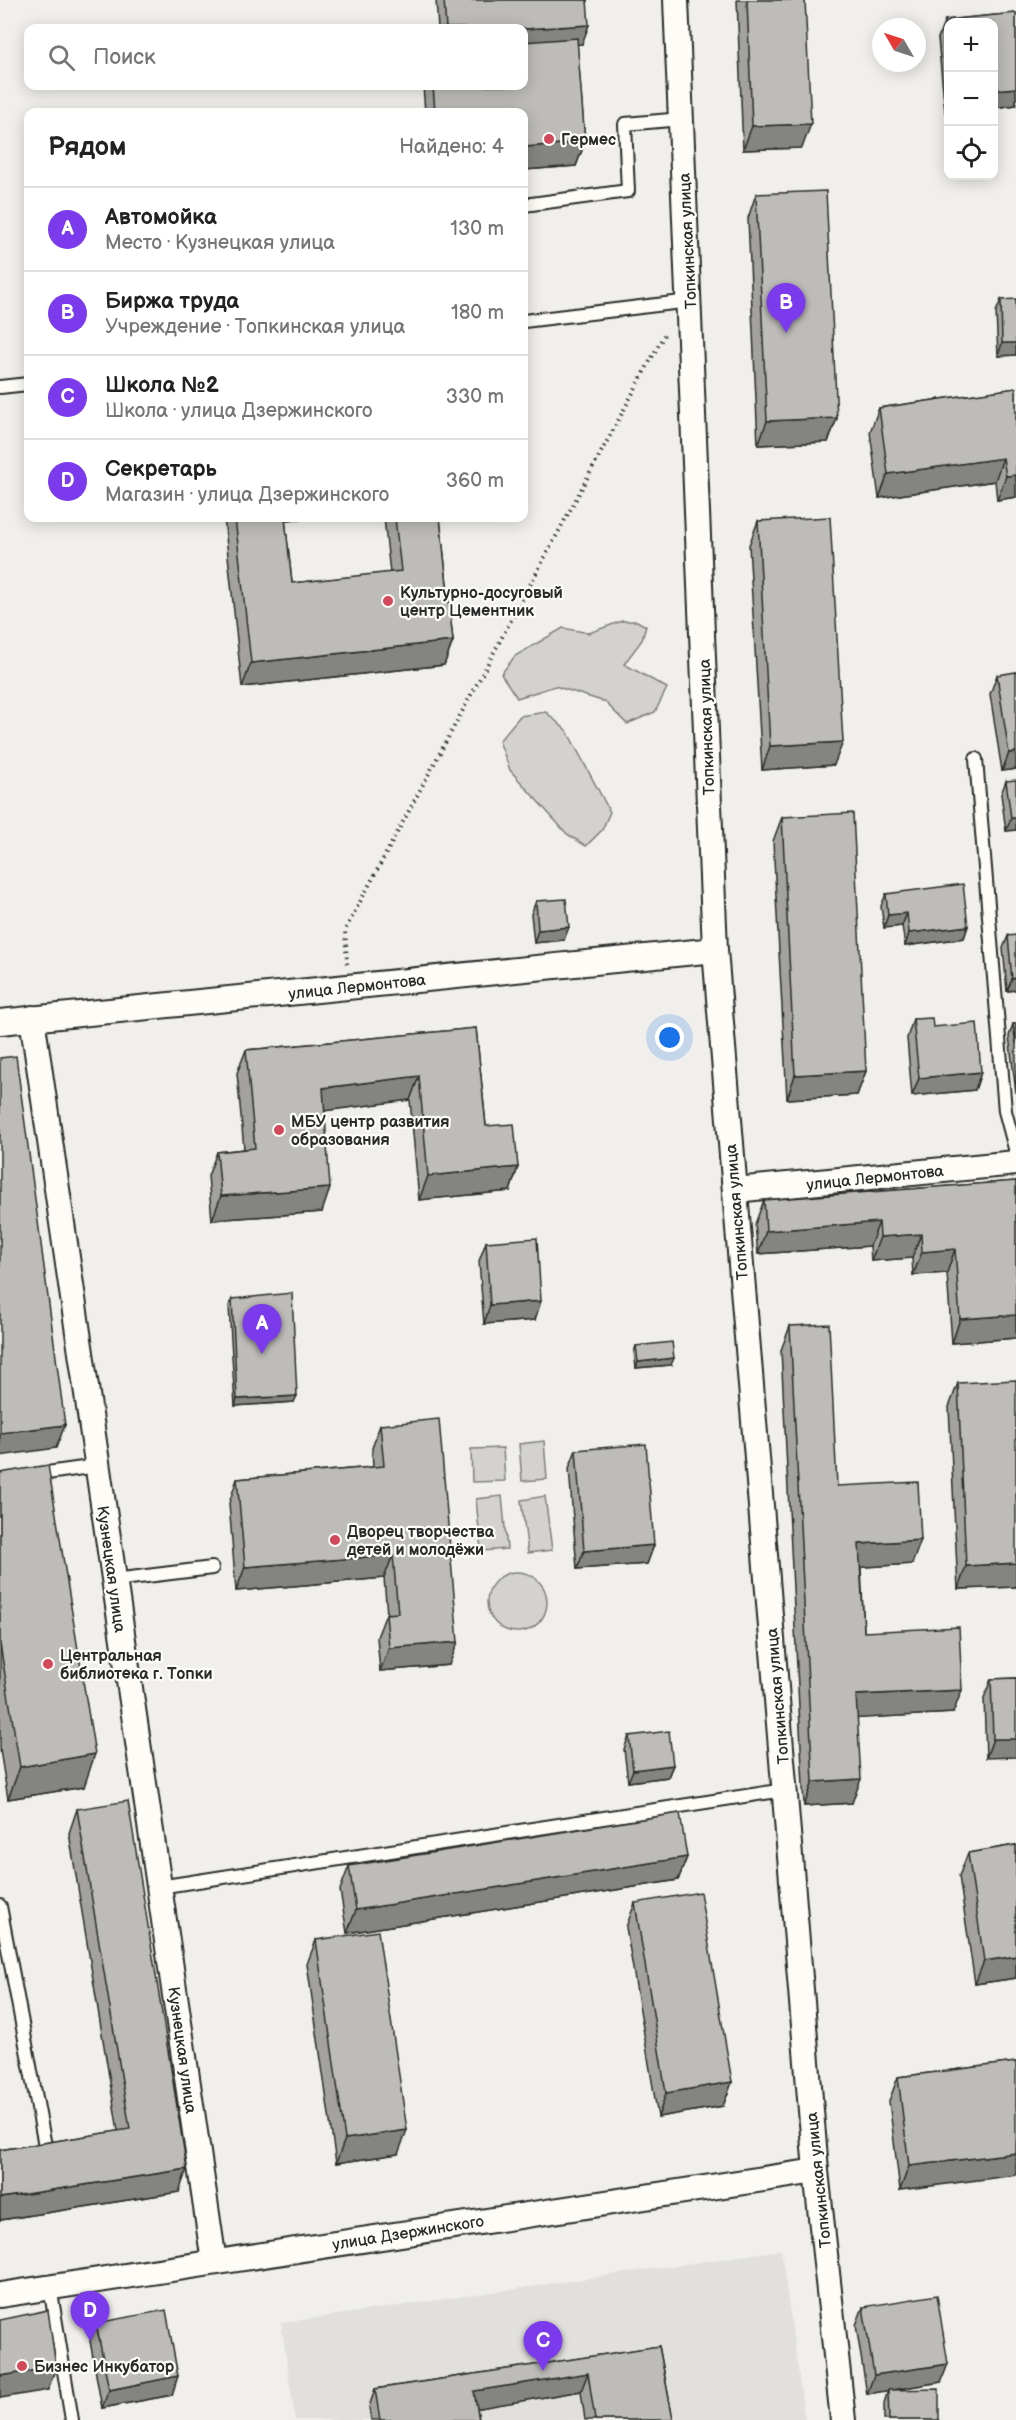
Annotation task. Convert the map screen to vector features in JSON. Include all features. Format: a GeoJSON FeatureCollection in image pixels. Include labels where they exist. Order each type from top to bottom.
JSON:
{"type":"FeatureCollection","features":[{"type":"Feature","properties":{"kind":"street","name":"Топкинская улица"},"geometry":{"type":"LineString","coordinates":[[676,0],[682,119],[680,302],[715,950],[816,2171],[843,2420]]}},
{"type":"Feature","properties":{"kind":"street","name":"улица Лермонтова"},"geometry":{"type":"LineString","coordinates":[[0,1022],[715,950]]}},
{"type":"Feature","properties":{"kind":"street","name":"Кузнецкая улица"},"geometry":{"type":"LineString","coordinates":[[32,1018],[214,2262]]}},
{"type":"Feature","properties":{"kind":"street","name":"улица Лермонтова"},"geometry":{"type":"LineString","coordinates":[[735,1191],[1016,1163]]}},
{"type":"Feature","properties":{"kind":"street","name":"улица Дзержинского"},"geometry":{"type":"LineString","coordinates":[[0,2295],[816,2171]]}},
{"type":"Feature","properties":{"kind":"lane"},"geometry":{"type":"LineString","coordinates":[[528,204],[628,191],[625,124],[682,119]]}},
{"type":"Feature","properties":{"kind":"lane"},"geometry":{"type":"LineString","coordinates":[[528,321],[680,302]]}},
{"type":"Feature","properties":{"kind":"lane"},"geometry":{"type":"LineString","coordinates":[[0,387],[24,384]]}},
{"type":"Feature","properties":{"kind":"lane"},"geometry":{"type":"LineString","coordinates":[[976,759],[1005,1111],[1016,1152]]}},
{"type":"Feature","properties":{"kind":"lane"},"geometry":{"type":"LineString","coordinates":[[22,1477],[97,1466]]}},
{"type":"Feature","properties":{"kind":"lane"},"geometry":{"type":"LineString","coordinates":[[114,1580],[212,1568]]}},
{"type":"Feature","properties":{"kind":"lane"},"geometry":{"type":"LineString","coordinates":[[159,1887],[784,1790]]}},
{"type":"Feature","properties":{"kind":"lane"},"geometry":{"type":"LineString","coordinates":[[0,1906],[46,2151],[23,2154]]}},
{"type":"Feature","properties":{"kind":"lane"},"geometry":{"type":"LineString","coordinates":[[50,2287],[72,2420]]}},
{"type":"Feature","properties":{"kind":"path"},"geometry":{"type":"LineString","coordinates":[[348,987],[345,930],[680,302]]}},
{"type":"Feature","properties":{"kind":"shaded area"},"geometry":{"type":"Polygon","coordinates":[[[622,621],[637,621],[646,626],[642,640],[624,664],[667,688],[655,712],[627,724],[605,702],[555,686],[517,698],[501,674],[515,656],[563,628],[589,633],[622,621]]]}},
{"type":"Feature","properties":{"kind":"shaded area"},"geometry":{"type":"Polygon","coordinates":[[[546,712],[567,731],[610,812],[602,830],[586,846],[567,834],[510,770],[499,741],[520,716],[546,712]]]}},
{"type":"Feature","properties":{"kind":"shaded area"},"geometry":{"type":"Polygon","coordinates":[[[544,1441],[547,1479],[522,1481],[519,1444],[544,1441]]]}},
{"type":"Feature","properties":{"kind":"shaded area"},"geometry":{"type":"Polygon","coordinates":[[[503,1448],[505,1481],[472,1482],[471,1449],[503,1448]]]}},
{"type":"Feature","properties":{"kind":"shaded area"},"geometry":{"type":"Polygon","coordinates":[[[502,1496],[507,1549],[481,1551],[476,1499],[502,1496]]]}},
{"type":"Feature","properties":{"kind":"shaded area"},"geometry":{"type":"Polygon","coordinates":[[[545,1496],[552,1550],[528,1553],[521,1500],[545,1496]]]}},
{"type":"Feature","properties":{"kind":"shaded area"},"geometry":{"type":"Polygon","coordinates":[[[511,1572],[523,1572],[534,1577],[542,1585],[547,1602],[545,1614],[534,1627],[523,1632],[511,1632],[500,1627],[492,1619],[487,1608],[487,1596],[492,1585],[500,1577],[511,1572]]]}},
{"type":"Feature","properties":{"kind":"shaded area"},"geometry":{"type":"Polygon","coordinates":[[[781,2250],[805,2420],[295,2420],[281,2323],[781,2250]]]}},
{"type":"Feature","properties":{"kind":"building"},"geometry":{"type":"Polygon","coordinates":[[[444,0],[587,0],[589,25],[528,29],[528,24],[446,24],[444,0]]]}},
{"type":"Feature","properties":{"kind":"building"},"geometry":{"type":"Polygon","coordinates":[[[747,0],[805,0],[811,124],[752,126],[747,0]]]}},
{"type":"Feature","properties":{"kind":"building"},"geometry":{"type":"Polygon","coordinates":[[[1016,13],[1016,88],[998,90],[998,18],[965,18],[1016,13]]]}},
{"type":"Feature","properties":{"kind":"building","name":"Гермес"},"geometry":{"type":"Polygon","coordinates":[[[577,38],[585,142],[528,147],[528,108],[435,108],[433,90],[528,90],[528,42],[577,38]]]}},
{"type":"Feature","properties":{"kind":"building"},"geometry":{"type":"Polygon","coordinates":[[[826,191],[837,418],[767,421],[756,194],[826,191]]]}},
{"type":"Feature","properties":{"kind":"building"},"geometry":{"type":"Polygon","coordinates":[[[1016,299],[1016,343],[1002,343],[1001,300],[1016,299]]]}},
{"type":"Feature","properties":{"kind":"building"},"geometry":{"type":"Polygon","coordinates":[[[1016,388],[1016,475],[1006,476],[1003,458],[888,474],[879,408],[1016,388]]]}},
{"type":"Feature","properties":{"kind":"building"},"geometry":{"type":"Polygon","coordinates":[[[830,517],[843,742],[770,746],[758,521],[830,517]]]}},
{"type":"Feature","properties":{"kind":"building","name":"Культурно-досуговый центр Цементник"},"geometry":{"type":"Polygon","coordinates":[[[235,522],[285,522],[292,583],[401,571],[395,522],[440,522],[453,641],[251,663],[235,522]]]}},
{"type":"Feature","properties":{"kind":"building"},"geometry":{"type":"Polygon","coordinates":[[[1016,672],[1016,752],[1009,753],[997,675],[1016,672]]]}},
{"type":"Feature","properties":{"kind":"building"},"geometry":{"type":"Polygon","coordinates":[[[1016,780],[1016,818],[1011,818],[1006,781],[1016,780]]]}},
{"type":"Feature","properties":{"kind":"building"},"geometry":{"type":"Polygon","coordinates":[[[853,813],[866,1071],[795,1075],[782,817],[853,813]]]}},
{"type":"Feature","properties":{"kind":"building"},"geometry":{"type":"Polygon","coordinates":[[[963,884],[968,926],[909,933],[907,913],[888,915],[886,894],[963,884]]]}},
{"type":"Feature","properties":{"kind":"building"},"geometry":{"type":"Polygon","coordinates":[[[566,899],[569,927],[538,930],[536,901],[566,899]]]}},
{"type":"Feature","properties":{"kind":"building"},"geometry":{"type":"Polygon","coordinates":[[[1016,935],[1016,978],[1012,979],[1008,936],[1016,935]]]}},
{"type":"Feature","properties":{"kind":"building"},"geometry":{"type":"Polygon","coordinates":[[[932,1018],[933,1027],[977,1023],[981,1072],[919,1078],[913,1019],[932,1018]]]}},
{"type":"Feature","properties":{"kind":"building"},"geometry":{"type":"Polygon","coordinates":[[[1013,1024],[1016,1024],[1016,1044],[1013,1024]]]}},
{"type":"Feature","properties":{"kind":"building","name":"МБУ центр развития образования"},"geometry":{"type":"Polygon","coordinates":[[[476,1028],[486,1126],[514,1124],[518,1167],[428,1176],[419,1076],[323,1088],[330,1188],[221,1196],[217,1152],[255,1148],[246,1050],[476,1028]]]}},
{"type":"Feature","properties":{"kind":"building"},"geometry":{"type":"Polygon","coordinates":[[[16,1056],[65,1425],[0,1433],[0,1058],[16,1056]]]}},
{"type":"Feature","properties":{"kind":"building"},"geometry":{"type":"Polygon","coordinates":[[[1016,1181],[1016,1315],[960,1319],[955,1249],[922,1252],[921,1234],[880,1237],[879,1222],[766,1231],[764,1200],[1016,1181]]]}},
{"type":"Feature","properties":{"kind":"building"},"geometry":{"type":"Polygon","coordinates":[[[537,1238],[541,1301],[490,1305],[486,1242],[537,1238]]]}},
{"type":"Feature","properties":{"kind":"building"},"geometry":{"type":"Polygon","coordinates":[[[292,1293],[297,1396],[237,1399],[232,1299],[292,1293]]]}},
{"type":"Feature","properties":{"kind":"building"},"geometry":{"type":"Polygon","coordinates":[[[829,1324],[837,1486],[918,1482],[921,1540],[859,1544],[864,1632],[959,1627],[962,1690],[856,1695],[861,1779],[813,1782],[790,1326],[829,1324]]]}},
{"type":"Feature","properties":{"kind":"building"},"geometry":{"type":"Polygon","coordinates":[[[672,1342],[674,1358],[638,1362],[636,1346],[672,1342]]]}},
{"type":"Feature","properties":{"kind":"building"},"geometry":{"type":"Polygon","coordinates":[[[1016,1380],[1016,1563],[966,1566],[958,1383],[1016,1380]]]}},
{"type":"Feature","properties":{"kind":"building","name":"Дворец творчества детей и молодёжи"},"geometry":{"type":"Polygon","coordinates":[[[439,1419],[458,1642],[389,1648],[386,1614],[398,1613],[393,1555],[245,1567],[237,1479],[384,1466],[380,1425],[439,1419]]]}},
{"type":"Feature","properties":{"kind":"building"},"geometry":{"type":"Polygon","coordinates":[[[646,1444],[654,1545],[584,1551],[576,1450],[646,1444]]]}},
{"type":"Feature","properties":{"kind":"building"},"geometry":{"type":"Polygon","coordinates":[[[48,1465],[95,1754],[20,1767],[0,1644],[0,1473],[48,1465]]]}},
{"type":"Feature","properties":{"kind":"building"},"geometry":{"type":"Polygon","coordinates":[[[1016,1678],[1016,1739],[993,1739],[991,1679],[1016,1678]]]}},
{"type":"Feature","properties":{"kind":"building"},"geometry":{"type":"Polygon","coordinates":[[[669,1731],[673,1765],[633,1770],[629,1736],[669,1731]]]}},
{"type":"Feature","properties":{"kind":"building"},"geometry":{"type":"Polygon","coordinates":[[[128,1801],[187,2169],[0,2198],[0,2150],[130,2129],[77,1809],[128,1801]]]}},
{"type":"Feature","properties":{"kind":"building"},"geometry":{"type":"Polygon","coordinates":[[[680,1813],[687,1857],[356,1910],[349,1866],[680,1813]]]}},
{"type":"Feature","properties":{"kind":"building"},"geometry":{"type":"Polygon","coordinates":[[[1016,1845],[1016,1956],[984,1961],[968,1853],[1016,1845]]]}},
{"type":"Feature","properties":{"kind":"building"},"geometry":{"type":"Polygon","coordinates":[[[700,1892],[732,2082],[666,2093],[635,1903],[700,1892]]]}},
{"type":"Feature","properties":{"kind":"building"},"geometry":{"type":"Polygon","coordinates":[[[378,1931],[407,2130],[345,2139],[316,1940],[378,1931]]]}},
{"type":"Feature","properties":{"kind":"building"},"geometry":{"type":"Polygon","coordinates":[[[1016,2062],[1016,2153],[909,2166],[898,2077],[1016,2062]]]}},
{"type":"Feature","properties":{"kind":"building"},"geometry":{"type":"Polygon","coordinates":[[[937,2295],[948,2364],[874,2375],[863,2307],[937,2295]]]}},
{"type":"Feature","properties":{"kind":"building"},"geometry":{"type":"Polygon","coordinates":[[[48,2310],[56,2367],[0,2376],[0,2320],[48,2310]]]}},
{"type":"Feature","properties":{"kind":"building"},"geometry":{"type":"Polygon","coordinates":[[[166,2310],[178,2376],[109,2390],[96,2323],[166,2310]]]}},
{"type":"Feature","properties":{"kind":"building"},"geometry":{"type":"Polygon","coordinates":[[[659,2346],[673,2420],[595,2420],[588,2373],[474,2391],[479,2420],[380,2420],[375,2389],[659,2346]]]}},
{"type":"Feature","properties":{"kind":"building"},"geometry":{"type":"Polygon","coordinates":[[[939,2389],[939,2420],[889,2420],[888,2390],[939,2389]]]}},
{"type":"Feature","properties":{"kind":"place","name":"Гермес"},"geometry":{"type":"Point","coordinates":[549,139]}},
{"type":"Feature","properties":{"kind":"place","name":"Биржа труда"},"geometry":{"type":"Point","coordinates":[786,333]}},
{"type":"Feature","properties":{"kind":"place","name":"Культурно-досуговый центр Цементник"},"geometry":{"type":"Point","coordinates":[388,601]}},
{"type":"Feature","properties":{"kind":"place","name":"МБУ центр развития образования"},"geometry":{"type":"Point","coordinates":[279,1130]}},
{"type":"Feature","properties":{"kind":"place","name":"Автомойка"},"geometry":{"type":"Point","coordinates":[262,1354]}},
{"type":"Feature","properties":{"kind":"place","name":"Дворец творчества детей и молодёжи"},"geometry":{"type":"Point","coordinates":[335,1540]}},
{"type":"Feature","properties":{"kind":"place","name":"Центральная библиотека г. Топки"},"geometry":{"type":"Point","coordinates":[48,1664]}},
{"type":"Feature","properties":{"kind":"place","name":"Секретарь"},"geometry":{"type":"Point","coordinates":[90,2341]}},
{"type":"Feature","properties":{"kind":"place","name":"Бизнес Инкубатор"},"geometry":{"type":"Point","coordinates":[22,2366]}},
{"type":"Feature","properties":{"kind":"place","name":"Школа №2"},"geometry":{"type":"Point","coordinates":[543,2371]}}]}
